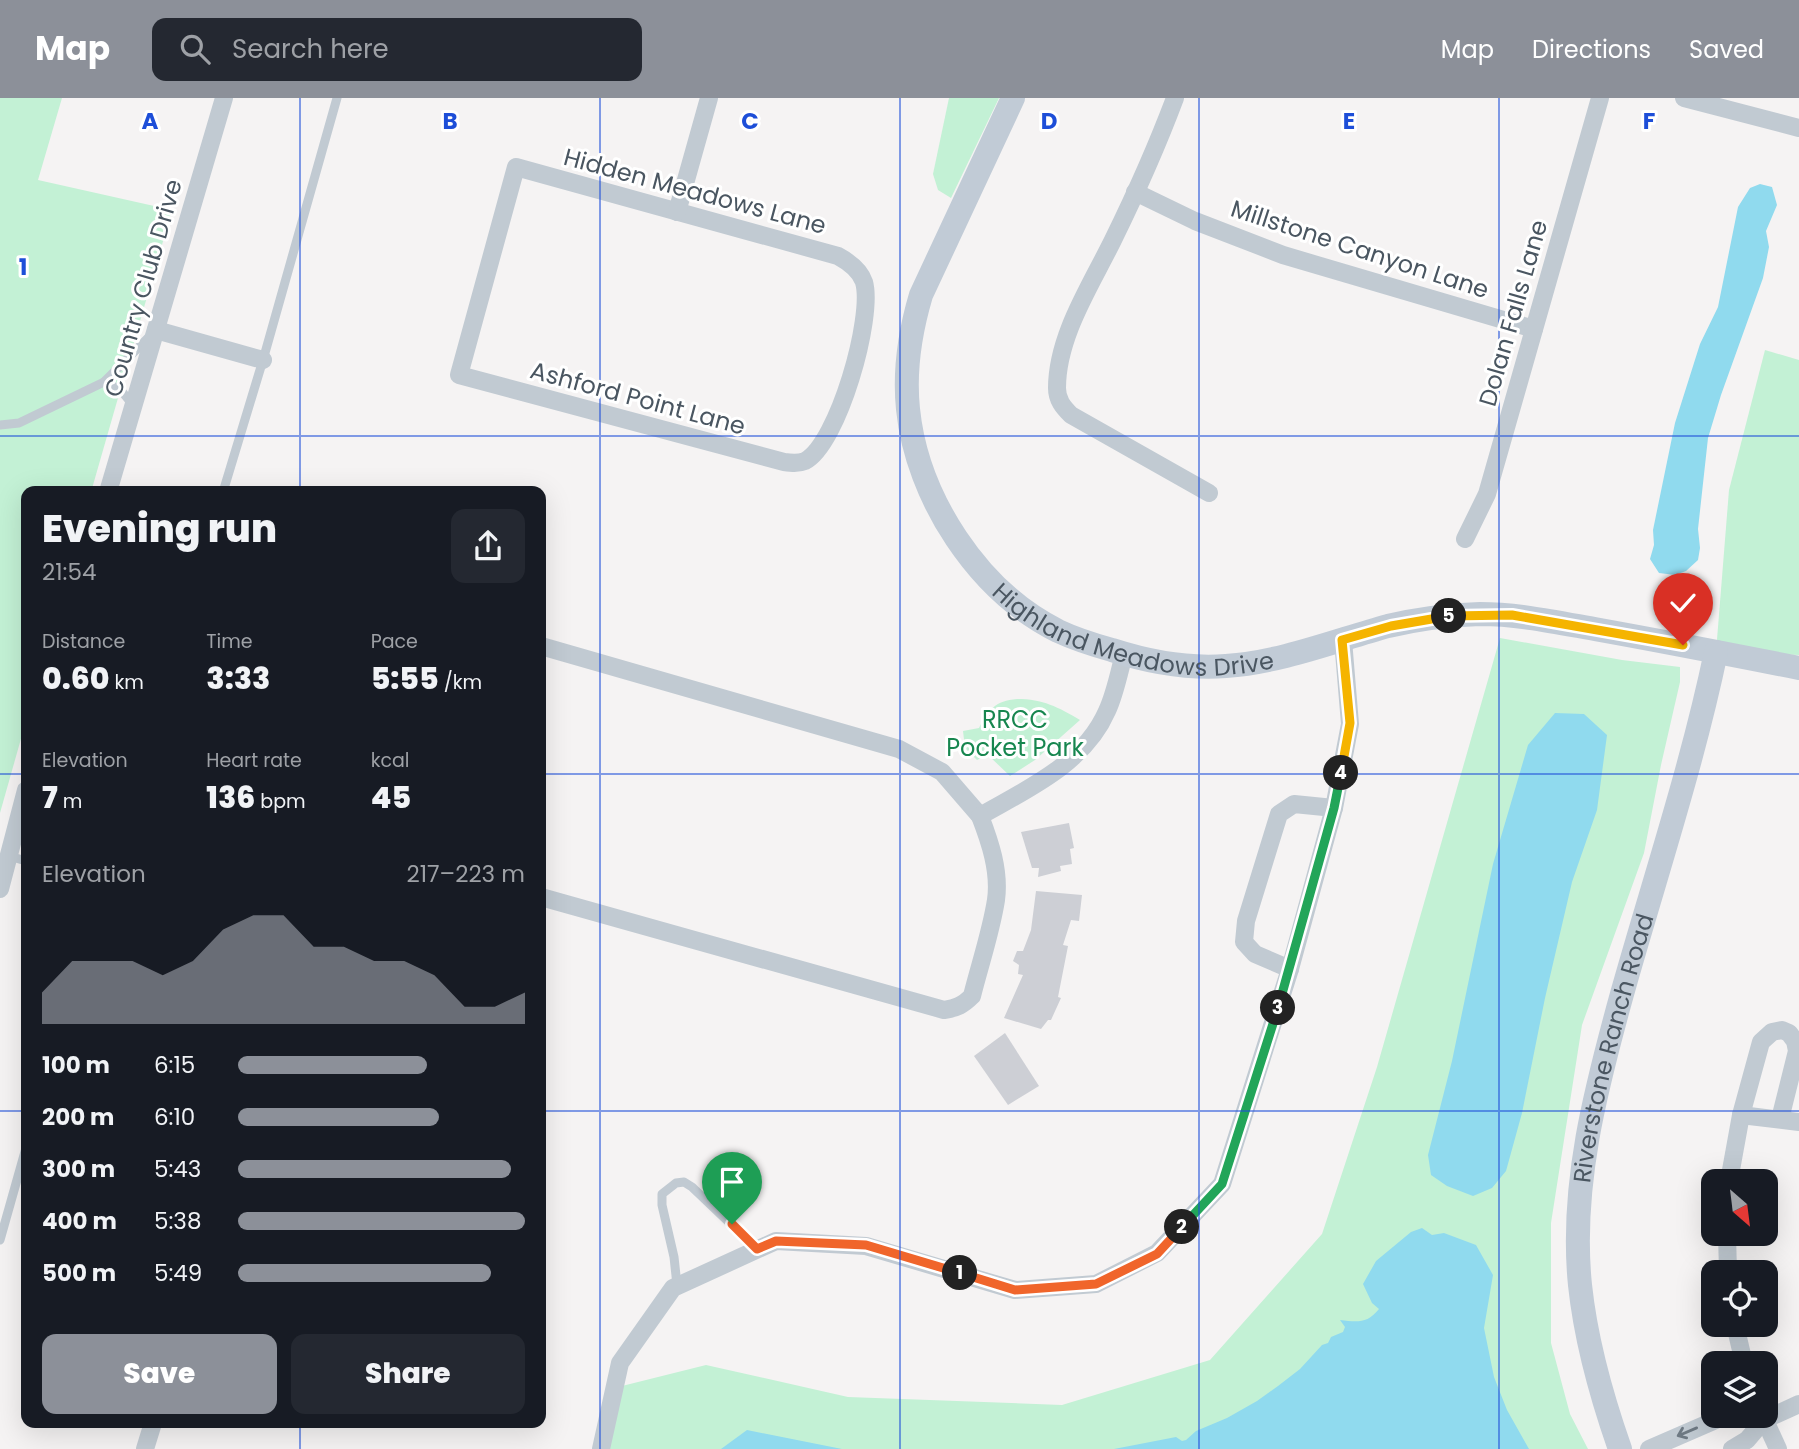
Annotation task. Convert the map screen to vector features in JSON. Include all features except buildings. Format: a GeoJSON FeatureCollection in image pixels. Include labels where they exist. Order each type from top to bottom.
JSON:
{"type":"FeatureCollection","features":[{"type":"Feature","properties":{"kind":"street","name":"Country Club Drive"},"geometry":{"type":"LineString","coordinates":[[110,486],[224,98]]}},
{"type":"Feature","properties":{"kind":"street"},"geometry":{"type":"LineString","coordinates":[[677,212],[709,98]]}},
{"type":"Feature","properties":{"kind":"street","name":"Highland Meadows Drive"},"geometry":{"type":"LineString","coordinates":[[1013,98],[921,295],[913,324],[907,378],[908,410],[913,438],[922,468],[946,523],[976,566],[1014,602],[1057,630],[1125,654],[1188,666],[1264,662],[1424,619],[1455,615],[1512,615],[1799,668]]}},
{"type":"Feature","properties":{"kind":"street"},"geometry":{"type":"LineString","coordinates":[[1175,98],[1135,192],[1070,331],[1058,380],[1059,400],[1079,421],[1209,493]]}},
{"type":"Feature","properties":{"kind":"street","name":"Dolan Falls Lane"},"geometry":{"type":"LineString","coordinates":[[1465,539],[1487,494],[1600,98]]}},
{"type":"Feature","properties":{"kind":"street"},"geometry":{"type":"LineString","coordinates":[[1684,98],[1799,128]]}},
{"type":"Feature","properties":{"kind":"street","name":"Hidden Meadows Lane"},"geometry":{"type":"LineString","coordinates":[[459,375],[516,167],[838,256],[857,270],[863,280],[865,293],[853,370],[829,435],[818,450],[804,461]]}},
{"type":"Feature","properties":{"kind":"street","name":"Millstone Canyon Lane"},"geometry":{"type":"LineString","coordinates":[[1135,192],[1195,221],[1273,252],[1534,329]]}},
{"type":"Feature","properties":{"kind":"street"},"geometry":{"type":"LineString","coordinates":[[156,330],[263,360]]}},
{"type":"Feature","properties":{"kind":"street","name":"Ashford Point Lane"},"geometry":{"type":"LineString","coordinates":[[459,375],[784,462],[804,461]]}},
{"type":"Feature","properties":{"kind":"street"},"geometry":{"type":"LineString","coordinates":[[601,1449],[620,1363],[673,1287],[757,1249],[776,1241],[866,1245],[1015,1290],[1096,1284],[1157,1254],[1222,1184],[1290,969],[1334,808],[1350,723],[1342,640]]}},
{"type":"Feature","properties":{"kind":"street"},"geometry":{"type":"LineString","coordinates":[[546,647],[899,749],[942,772],[980,816],[991,846],[996,899],[972,996],[955,1009],[944,1010],[546,898]]}},
{"type":"Feature","properties":{"kind":"street","name":"Riverstone Ranch Road"},"geometry":{"type":"LineString","coordinates":[[1620,1449],[1597,1378],[1587,1335],[1580,1283],[1582,1176],[1593,1107],[1606,1054],[1706,700],[1716,652]]}},
{"type":"Feature","properties":{"kind":"street"},"geometry":{"type":"LineString","coordinates":[[980,816],[1054,773],[1077,755],[1108,711],[1125,654]]}},
{"type":"Feature","properties":{"kind":"street"},"geometry":{"type":"LineString","coordinates":[[1290,969],[1255,954],[1244,942],[1245,921],[1279,814],[1294,804],[1334,808]]}},
{"type":"Feature","properties":{"kind":"street"},"geometry":{"type":"LineString","coordinates":[[0,889],[18,858],[21,832]]}},
{"type":"Feature","properties":{"kind":"street"},"geometry":{"type":"LineString","coordinates":[[1731,1169],[1741,1115],[1761,1042],[1772,1032],[1782,1030],[1789,1033],[1797,1051],[1780,1119]]}},
{"type":"Feature","properties":{"kind":"street"},"geometry":{"type":"LineString","coordinates":[[1741,1115],[1799,1122]]}},
{"type":"Feature","properties":{"kind":"street"},"geometry":{"type":"LineString","coordinates":[[1778,1411],[1799,1404]]}},
{"type":"Feature","properties":{"kind":"street"},"geometry":{"type":"LineString","coordinates":[[1648,1449],[1701,1426]]}},
{"type":"Feature","properties":{"kind":"street"},"geometry":{"type":"LineString","coordinates":[[1732,1449],[1747,1440],[1754,1428]]}},
{"type":"Feature","properties":{"kind":"street"},"geometry":{"type":"LineString","coordinates":[[1767,1428],[1778,1449]]}},
{"type":"Feature","properties":{"kind":"lane"},"geometry":{"type":"LineString","coordinates":[[225,486],[337,98]]}},
{"type":"Feature","properties":{"kind":"lane"},"geometry":{"type":"LineString","coordinates":[[0,425],[19,423],[104,382],[156,330]]}},
{"type":"Feature","properties":{"kind":"lane"},"geometry":{"type":"LineString","coordinates":[[104,382],[120,389],[133,406]]}},
{"type":"Feature","properties":{"kind":"lane"},"geometry":{"type":"LineString","coordinates":[[0,1240],[21,1166]]}},
{"type":"Feature","properties":{"kind":"lane"},"geometry":{"type":"LineString","coordinates":[[677,1285],[674,1257],[662,1205],[662,1194],[676,1183],[684,1182],[692,1187],[757,1249]]}},
{"type":"Feature","properties":{"kind":"green space"},"geometry":{"type":"Polygon","coordinates":[[[0,98],[62,98],[38,180],[172,210],[93,486],[21,486],[21,739],[0,813],[0,98]]]}},
{"type":"Feature","properties":{"kind":"green space"},"geometry":{"type":"Polygon","coordinates":[[[949,98],[999,98],[951,198],[938,190],[933,174],[949,98]]]}},
{"type":"Feature","properties":{"kind":"green space"},"geometry":{"type":"Polygon","coordinates":[[[1765,350],[1799,360],[1799,655],[1716,652],[1729,490],[1765,350]]]}},
{"type":"Feature","properties":{"kind":"green space"},"geometry":{"type":"Polygon","coordinates":[[[1500,638],[1622,660],[1680,667],[1680,682],[1644,853],[1582,1025],[1551,1223],[1551,1343],[1570,1414],[1588,1449],[603,1449],[614,1388],[706,1365],[848,1397],[1062,1405],[1210,1360],[1322,1234],[1377,1067],[1500,638]]]}},
{"type":"Feature","properties":{"kind":"green space","name":"RRCC Pocket Park"},"geometry":{"type":"Polygon","coordinates":[[[1017,699],[1035,700],[1050,705],[1080,720],[1035,760],[1010,776],[988,755],[977,760],[965,748],[963,731],[979,728],[993,707],[1017,699]]]}},
{"type":"Feature","properties":{"kind":"water"},"geometry":{"type":"Polygon","coordinates":[[[1760,184],[1772,187],[1777,205],[1766,231],[1769,247],[1763,278],[1708,438],[1698,529],[1698,560],[1686,571],[1675,575],[1659,573],[1650,559],[1654,545],[1653,530],[1675,423],[1700,344],[1718,307],[1738,207],[1750,188],[1760,184]]]}},
{"type":"Feature","properties":{"kind":"water"},"geometry":{"type":"Polygon","coordinates":[[[1555,713],[1584,714],[1607,735],[1597,810],[1572,882],[1522,1113],[1506,1171],[1492,1188],[1473,1196],[1447,1186],[1431,1175],[1428,1155],[1452,1061],[1493,864],[1528,745],[1555,713]]]}},
{"type":"Feature","properties":{"kind":"water"},"geometry":{"type":"Polygon","coordinates":[[[1422,1228],[1432,1235],[1444,1233],[1476,1245],[1493,1275],[1484,1328],[1494,1377],[1507,1410],[1529,1449],[1114,1449],[1176,1437],[1182,1441],[1186,1440],[1196,1431],[1227,1418],[1278,1386],[1300,1369],[1331,1337],[1343,1332],[1345,1327],[1340,1320],[1361,1321],[1375,1314],[1379,1309],[1372,1303],[1363,1284],[1376,1261],[1411,1232],[1422,1228]]]}},
{"type":"Feature","properties":{"kind":"water"},"geometry":{"type":"Polygon","coordinates":[[[747,1430],[842,1449],[721,1449],[747,1430]]]}},
{"type":"Feature","properties":{"kind":"route"},"geometry":{"type":"LineString","coordinates":[[732,1224],[757,1249],[776,1241],[866,1245],[1015,1290],[1096,1284],[1157,1254],[1222,1184],[1290,969],[1334,808],[1350,723],[1342,640],[1424,619],[1483,614],[1512,615],[1683,645]]}}]}
